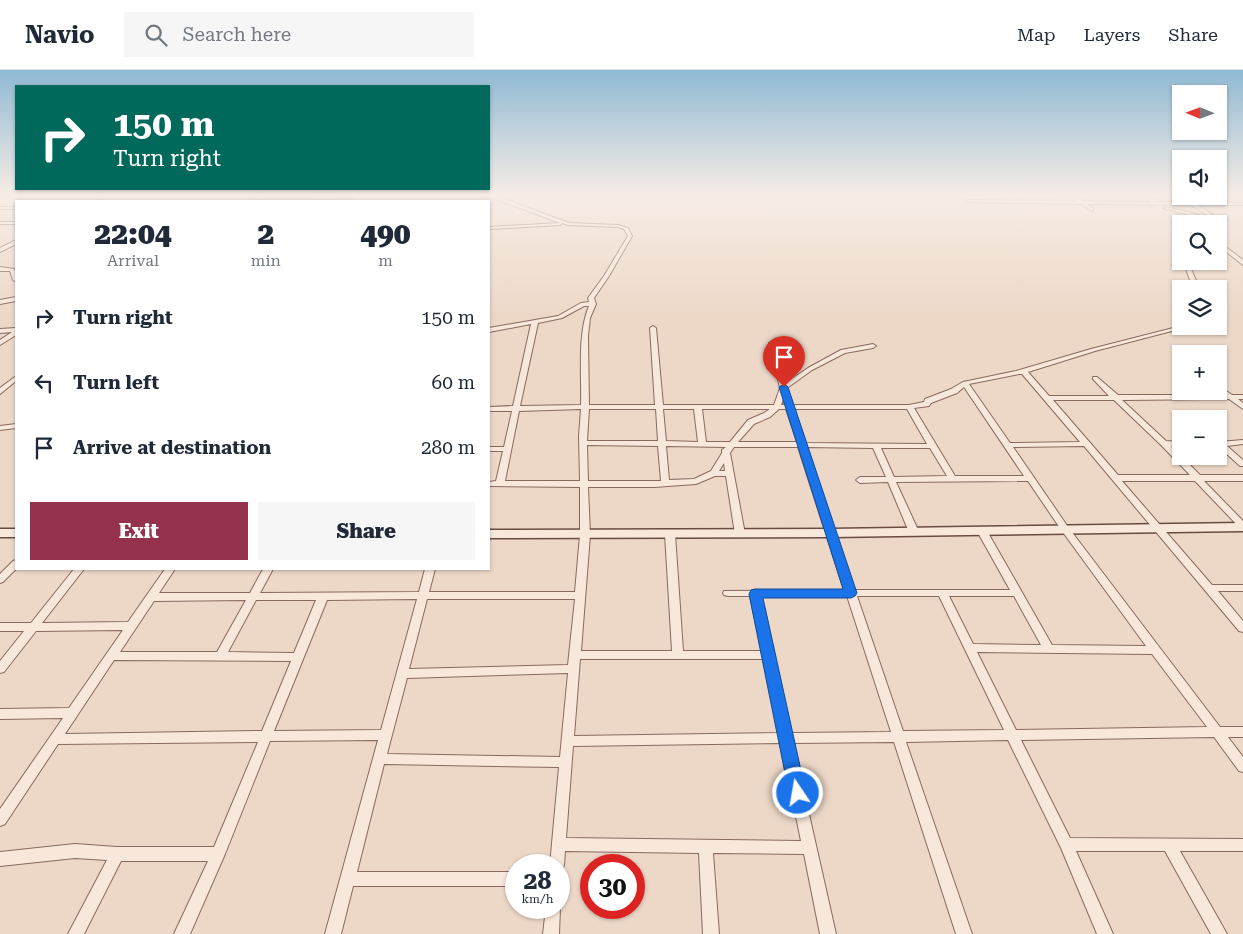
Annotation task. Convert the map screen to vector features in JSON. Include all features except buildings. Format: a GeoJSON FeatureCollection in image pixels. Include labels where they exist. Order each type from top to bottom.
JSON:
{"type":"FeatureCollection","features":[{"type":"Feature","properties":{"kind":"main road"},"geometry":{"type":"LineString","coordinates":[[490,534],[740,534],[1243,526]]}},
{"type":"Feature","properties":{"kind":"main road"},"geometry":{"type":"LineString","coordinates":[[0,533],[15,533]]}},
{"type":"Feature","properties":{"kind":"street"},"geometry":{"type":"LineString","coordinates":[[558,854],[585,535],[583,443],[587,318],[593,304],[591,298],[602,285],[612,264],[630,236],[629,234]]}},
{"type":"Feature","properties":{"kind":"street"},"geometry":{"type":"LineString","coordinates":[[0,250],[15,242]]}},
{"type":"Feature","properties":{"kind":"street"},"geometry":{"type":"LineString","coordinates":[[1227,250],[1243,263]]}},
{"type":"Feature","properties":{"kind":"street"},"geometry":{"type":"LineString","coordinates":[[0,269],[14,270]]}},
{"type":"Feature","properties":{"kind":"street"},"geometry":{"type":"LineString","coordinates":[[0,302],[15,299]]}},
{"type":"Feature","properties":{"kind":"street"},"geometry":{"type":"LineString","coordinates":[[490,330],[560,317],[583,304],[593,304]]}},
{"type":"Feature","properties":{"kind":"street"},"geometry":{"type":"LineString","coordinates":[[500,484],[535,321]]}},
{"type":"Feature","properties":{"kind":"street"},"geometry":{"type":"LineString","coordinates":[[654,328],[666,483]]}},
{"type":"Feature","properties":{"kind":"street"},"geometry":{"type":"LineString","coordinates":[[490,409],[585,407],[909,407],[926,404],[928,401],[954,391],[965,383],[1024,371],[1093,350],[1172,330]]}},
{"type":"Feature","properties":{"kind":"street"},"geometry":{"type":"LineString","coordinates":[[0,331],[15,331]]}},
{"type":"Feature","properties":{"kind":"street"},"geometry":{"type":"LineString","coordinates":[[0,343],[15,332]]}},
{"type":"Feature","properties":{"kind":"street"},"geometry":{"type":"LineString","coordinates":[[772,343],[801,445],[964,934]]}},
{"type":"Feature","properties":{"kind":"street"},"geometry":{"type":"LineString","coordinates":[[714,473],[728,447],[751,422],[767,415],[776,408],[784,387],[810,369],[843,351],[873,346]]}},
{"type":"Feature","properties":{"kind":"street"},"geometry":{"type":"LineString","coordinates":[[1024,371],[1243,628]]}},
{"type":"Feature","properties":{"kind":"street"},"geometry":{"type":"LineString","coordinates":[[1095,378],[1164,443],[1243,526]]}},
{"type":"Feature","properties":{"kind":"street"},"geometry":{"type":"LineString","coordinates":[[0,392],[15,379]]}},
{"type":"Feature","properties":{"kind":"street"},"geometry":{"type":"LineString","coordinates":[[965,383],[1065,529],[1243,767]]}},
{"type":"Feature","properties":{"kind":"street"},"geometry":{"type":"LineString","coordinates":[[1227,395],[1243,407]]}},
{"type":"Feature","properties":{"kind":"street"},"geometry":{"type":"LineString","coordinates":[[1047,398],[1243,397]]}},
{"type":"Feature","properties":{"kind":"street"},"geometry":{"type":"LineString","coordinates":[[909,407],[952,478]]}},
{"type":"Feature","properties":{"kind":"street"},"geometry":{"type":"LineString","coordinates":[[698,408],[702,444]]}},
{"type":"Feature","properties":{"kind":"street"},"geometry":{"type":"LineString","coordinates":[[0,428],[15,426]]}},
{"type":"Feature","properties":{"kind":"street"},"geometry":{"type":"LineString","coordinates":[[1227,443],[1243,442]]}},
{"type":"Feature","properties":{"kind":"street"},"geometry":{"type":"LineString","coordinates":[[583,443],[702,444],[728,447],[801,445],[933,446]]}},
{"type":"Feature","properties":{"kind":"street"},"geometry":{"type":"LineString","coordinates":[[1164,443],[1172,443]]}},
{"type":"Feature","properties":{"kind":"street"},"geometry":{"type":"LineString","coordinates":[[1007,444],[1086,444]]}},
{"type":"Feature","properties":{"kind":"street"},"geometry":{"type":"LineString","coordinates":[[876,446],[914,532]]}},
{"type":"Feature","properties":{"kind":"street"},"geometry":{"type":"LineString","coordinates":[[728,447],[730,474],[740,534]]}},
{"type":"Feature","properties":{"kind":"street"},"geometry":{"type":"LineString","coordinates":[[490,449],[508,449]]}},
{"type":"Feature","properties":{"kind":"street"},"geometry":{"type":"LineString","coordinates":[[1227,450],[1243,464]]}},
{"type":"Feature","properties":{"kind":"street"},"geometry":{"type":"LineString","coordinates":[[490,484],[666,483],[696,481],[714,473],[730,474]]}},
{"type":"Feature","properties":{"kind":"street"},"geometry":{"type":"LineString","coordinates":[[860,480],[1030,478]]}},
{"type":"Feature","properties":{"kind":"street"},"geometry":{"type":"LineString","coordinates":[[1114,478],[1243,478]]}},
{"type":"Feature","properties":{"kind":"street"},"geometry":{"type":"LineString","coordinates":[[982,530],[1048,649]]}},
{"type":"Feature","properties":{"kind":"street"},"geometry":{"type":"LineString","coordinates":[[670,534],[678,655]]}},
{"type":"Feature","properties":{"kind":"street"},"geometry":{"type":"LineString","coordinates":[[0,580],[15,564]]}},
{"type":"Feature","properties":{"kind":"street"},"geometry":{"type":"LineString","coordinates":[[0,669],[78,570]]}},
{"type":"Feature","properties":{"kind":"street"},"geometry":{"type":"LineString","coordinates":[[0,820],[169,570]]}},
{"type":"Feature","properties":{"kind":"street"},"geometry":{"type":"LineString","coordinates":[[221,656],[267,570]]}},
{"type":"Feature","properties":{"kind":"street"},"geometry":{"type":"LineString","coordinates":[[333,934],[430,570]]}},
{"type":"Feature","properties":{"kind":"street"},"geometry":{"type":"LineString","coordinates":[[1209,588],[1243,588]]}},
{"type":"Feature","properties":{"kind":"street"},"geometry":{"type":"LineString","coordinates":[[728,593],[1018,593]]}},
{"type":"Feature","properties":{"kind":"street"},"geometry":{"type":"LineString","coordinates":[[942,593],[1066,844],[1105,934]]}},
{"type":"Feature","properties":{"kind":"street"},"geometry":{"type":"LineString","coordinates":[[755,594],[828,934]]}},
{"type":"Feature","properties":{"kind":"street"},"geometry":{"type":"LineString","coordinates":[[151,597],[580,595]]}},
{"type":"Feature","properties":{"kind":"street"},"geometry":{"type":"LineString","coordinates":[[182,934],[267,737],[323,596]]}},
{"type":"Feature","properties":{"kind":"street"},"geometry":{"type":"LineString","coordinates":[[0,627],[132,626]]}},
{"type":"Feature","properties":{"kind":"street"},"geometry":{"type":"LineString","coordinates":[[969,648],[1156,650]]}},
{"type":"Feature","properties":{"kind":"street"},"geometry":{"type":"LineString","coordinates":[[575,656],[768,655]]}},
{"type":"Feature","properties":{"kind":"street"},"geometry":{"type":"LineString","coordinates":[[112,656],[298,657]]}},
{"type":"Feature","properties":{"kind":"street"},"geometry":{"type":"LineString","coordinates":[[402,674],[574,669]]}},
{"type":"Feature","properties":{"kind":"street"},"geometry":{"type":"LineString","coordinates":[[0,714],[72,714]]}},
{"type":"Feature","properties":{"kind":"street"},"geometry":{"type":"LineString","coordinates":[[568,741],[1243,732]]}},
{"type":"Feature","properties":{"kind":"street"},"geometry":{"type":"LineString","coordinates":[[55,739],[385,735]]}},
{"type":"Feature","properties":{"kind":"street"},"geometry":{"type":"LineString","coordinates":[[378,759],[566,762]]}},
{"type":"Feature","properties":{"kind":"street"},"geometry":{"type":"LineString","coordinates":[[559,844],[809,848]]}},
{"type":"Feature","properties":{"kind":"street"},"geometry":{"type":"LineString","coordinates":[[1066,844],[1243,845]]}},
{"type":"Feature","properties":{"kind":"street"},"geometry":{"type":"LineString","coordinates":[[1169,844],[1219,934]]}},
{"type":"Feature","properties":{"kind":"street"},"geometry":{"type":"LineString","coordinates":[[706,846],[711,934]]}},
{"type":"Feature","properties":{"kind":"street"},"geometry":{"type":"LineString","coordinates":[[0,859],[75,851],[117,854],[218,854]]}},
{"type":"Feature","properties":{"kind":"street"},"geometry":{"type":"LineString","coordinates":[[76,934],[117,854]]}},
{"type":"Feature","properties":{"kind":"street"},"geometry":{"type":"LineString","coordinates":[[348,879],[505,879]]}},
{"type":"Feature","properties":{"kind":"street"},"geometry":{"type":"LineString","coordinates":[[551,934],[552,919]]}},
{"type":"Feature","properties":{"kind":"route"},"geometry":{"type":"LineString","coordinates":[[784,387],[789,408],[851,593],[755,594],[798,793]]}}]}
